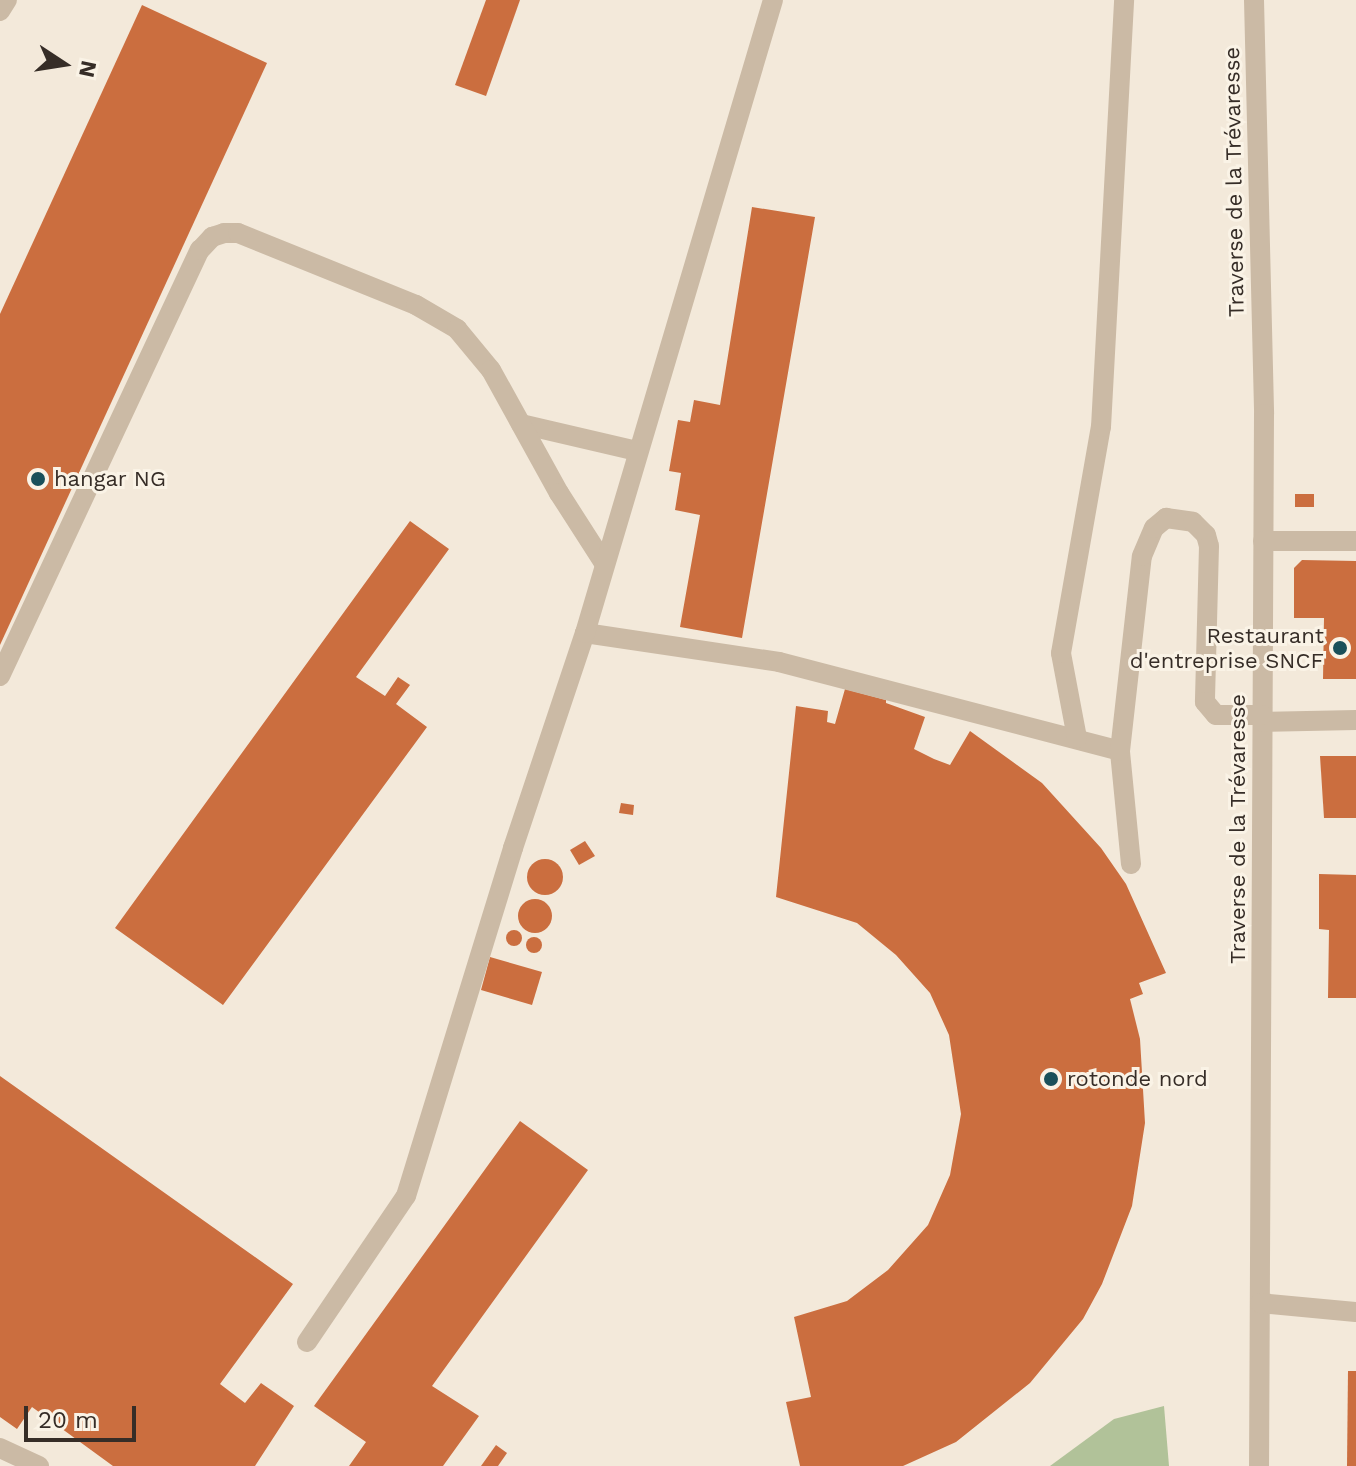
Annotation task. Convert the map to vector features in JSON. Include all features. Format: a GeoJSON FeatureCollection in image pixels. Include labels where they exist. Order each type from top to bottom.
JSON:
{"type":"FeatureCollection","features":[{"type":"Feature","properties":{"kind":"street"},"geometry":{"type":"LineString","coordinates":[[0,11],[7,0]]}},
{"type":"Feature","properties":{"kind":"street"},"geometry":{"type":"LineString","coordinates":[[307,1342],[406,1196],[513,848],[585,633],[773,0]]}},
{"type":"Feature","properties":{"kind":"street"},"geometry":{"type":"LineString","coordinates":[[1077,738],[1061,653],[1101,427],[1124,0]]}},
{"type":"Feature","properties":{"kind":"street","name":"Traverse de la Trévaresse"},"geometry":{"type":"LineString","coordinates":[[1254,0],[1264,414],[1259,1466]]}},
{"type":"Feature","properties":{"kind":"street"},"geometry":{"type":"LineString","coordinates":[[0,676],[200,250],[212,237],[238,233],[416,305],[445,321],[480,352],[559,493],[604,563]]}},
{"type":"Feature","properties":{"kind":"street"},"geometry":{"type":"LineString","coordinates":[[521,424],[637,451]]}},
{"type":"Feature","properties":{"kind":"street"},"geometry":{"type":"LineString","coordinates":[[1131,864],[1120,751],[1142,556],[1154,528],[1166,518],[1193,522],[1206,535],[1209,546],[1205,702],[1216,715],[1356,720]]}},
{"type":"Feature","properties":{"kind":"street"},"geometry":{"type":"LineString","coordinates":[[1263,541],[1356,541]]}},
{"type":"Feature","properties":{"kind":"street"},"geometry":{"type":"LineString","coordinates":[[585,633],[779,662],[1120,751]]}},
{"type":"Feature","properties":{"kind":"street"},"geometry":{"type":"LineString","coordinates":[[1260,1303],[1356,1312]]}},
{"type":"Feature","properties":{"kind":"street"},"geometry":{"type":"LineString","coordinates":[[0,1448],[39,1466]]}},
{"type":"Feature","properties":{"kind":"green space"},"geometry":{"type":"Polygon","coordinates":[[[1164,1406],[1169,1466],[1050,1466],[1114,1419],[1164,1406]]]}},
{"type":"Feature","properties":{"kind":"building"},"geometry":{"type":"Polygon","coordinates":[[[486,0],[520,0],[486,96],[455,85],[486,0]]]}},
{"type":"Feature","properties":{"kind":"building","name":"hangar NG"},"geometry":{"type":"Polygon","coordinates":[[[142,5],[267,63],[0,645],[0,314],[142,5]]]}},
{"type":"Feature","properties":{"kind":"building"},"geometry":{"type":"Polygon","coordinates":[[[752,207],[815,217],[742,638],[680,627],[700,515],[675,510],[681,473],[669,471],[678,420],[690,422],[694,400],[720,405],[752,207]]]}},
{"type":"Feature","properties":{"kind":"building"},"geometry":{"type":"Polygon","coordinates":[[[1295,494],[1314,494],[1314,507],[1295,507],[1295,494]]]}},
{"type":"Feature","properties":{"kind":"building"},"geometry":{"type":"Polygon","coordinates":[[[410,521],[449,549],[356,677],[385,696],[398,677],[410,685],[396,704],[427,727],[223,1005],[115,928],[410,521]]]}},
{"type":"Feature","properties":{"kind":"building","name":"Restaurant d'entreprise SNCF"},"geometry":{"type":"Polygon","coordinates":[[[1302,560],[1356,561],[1356,679],[1323,679],[1324,618],[1294,618],[1294,568],[1302,560]]]}},
{"type":"Feature","properties":{"kind":"building","name":"rotonde nord"},"geometry":{"type":"Polygon","coordinates":[[[845,689],[886,700],[886,703],[925,717],[914,749],[934,759],[950,765],[970,731],[1042,783],[1101,848],[1126,884],[1166,973],[1139,983],[1143,994],[1130,999],[1140,1039],[1145,1123],[1132,1206],[1102,1284],[1083,1319],[1030,1383],[956,1442],[903,1466],[800,1466],[786,1402],[811,1397],[794,1317],[847,1301],[888,1270],[928,1225],[950,1175],[961,1114],[949,1035],[930,993],[896,955],[857,923],[776,897],[796,706],[828,711],[827,722],[835,724],[845,689]]]}},
{"type":"Feature","properties":{"kind":"building"},"geometry":{"type":"Polygon","coordinates":[[[1320,756],[1356,756],[1356,818],[1324,818],[1320,756]]]}},
{"type":"Feature","properties":{"kind":"building"},"geometry":{"type":"Polygon","coordinates":[[[621,803],[634,805],[633,815],[619,813],[621,803]]]}},
{"type":"Feature","properties":{"kind":"building"},"geometry":{"type":"Polygon","coordinates":[[[585,841],[595,856],[579,865],[570,850],[585,841]]]}},
{"type":"Feature","properties":{"kind":"building"},"geometry":{"type":"Polygon","coordinates":[[[545,859],[558,864],[563,877],[558,890],[545,895],[532,890],[527,877],[532,864],[545,859]]]}},
{"type":"Feature","properties":{"kind":"building"},"geometry":{"type":"Polygon","coordinates":[[[1319,874],[1356,875],[1356,998],[1328,998],[1329,930],[1319,929],[1319,874]]]}},
{"type":"Feature","properties":{"kind":"building"},"geometry":{"type":"Polygon","coordinates":[[[535,899],[547,904],[552,916],[547,928],[535,933],[523,928],[518,916],[523,904],[535,899]]]}},
{"type":"Feature","properties":{"kind":"building"},"geometry":{"type":"Polygon","coordinates":[[[514,930],[520,932],[520,944],[514,946],[508,944],[506,938],[508,932],[514,930]]]}},
{"type":"Feature","properties":{"kind":"building"},"geometry":{"type":"Polygon","coordinates":[[[531,937],[537,937],[542,945],[540,951],[531,953],[526,948],[526,942],[531,937]]]}},
{"type":"Feature","properties":{"kind":"building"},"geometry":{"type":"Polygon","coordinates":[[[490,957],[542,972],[532,1005],[481,990],[490,957]]]}},
{"type":"Feature","properties":{"kind":"building"},"geometry":{"type":"Polygon","coordinates":[[[0,1076],[293,1284],[220,1384],[245,1403],[261,1383],[294,1406],[255,1466],[113,1466],[32,1407],[17,1429],[0,1417],[0,1076]]]}},
{"type":"Feature","properties":{"kind":"building"},"geometry":{"type":"Polygon","coordinates":[[[520,1121],[588,1170],[432,1386],[479,1416],[443,1466],[349,1466],[366,1442],[314,1406],[520,1121]]]}},
{"type":"Feature","properties":{"kind":"building"},"geometry":{"type":"Polygon","coordinates":[[[1348,1371],[1356,1371],[1356,1466],[1347,1466],[1348,1371]]]}},
{"type":"Feature","properties":{"kind":"building"},"geometry":{"type":"Polygon","coordinates":[[[496,1445],[507,1453],[498,1466],[481,1466],[496,1445]]]}},
{"type":"Feature","properties":{"kind":"place","name":"hangar NG"},"geometry":{"type":"Point","coordinates":[38,479]}},
{"type":"Feature","properties":{"kind":"place","name":"Restaurant d'entreprise SNCF"},"geometry":{"type":"Point","coordinates":[1340,648]}},
{"type":"Feature","properties":{"kind":"place","name":"rotonde nord"},"geometry":{"type":"Point","coordinates":[1051,1079]}}]}
